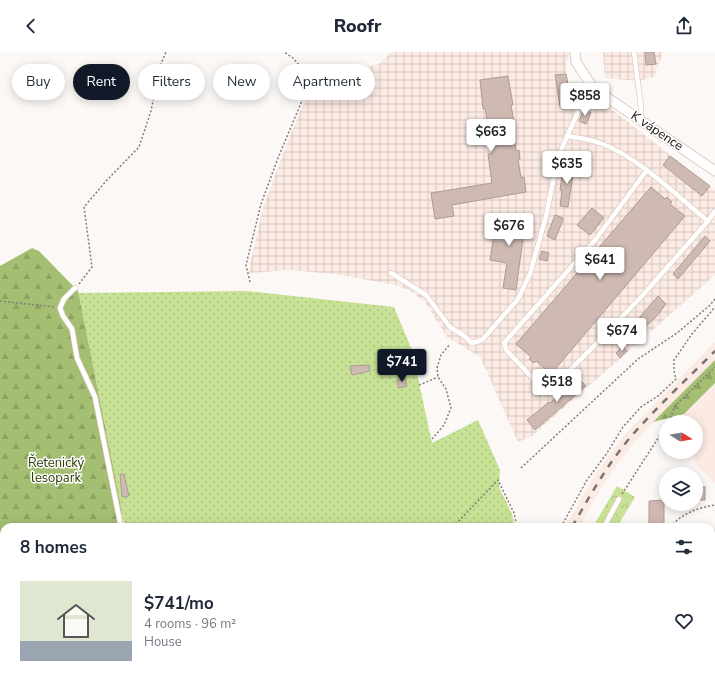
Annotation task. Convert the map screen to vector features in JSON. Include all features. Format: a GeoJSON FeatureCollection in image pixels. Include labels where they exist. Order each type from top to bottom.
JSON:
{"type":"FeatureCollection","features":[{"type":"Feature","properties":{"kind":"street","name":"K vápence"},"geometry":{"type":"LineString","coordinates":[[575,52],[576,62],[593,88],[715,171]]}},
{"type":"Feature","properties":{"kind":"lane"},"geometry":{"type":"LineString","coordinates":[[634,52],[641,107],[640,120]]}},
{"type":"Feature","properties":{"kind":"lane"},"geometry":{"type":"LineString","coordinates":[[391,273],[426,295],[450,327],[472,343],[482,340],[518,299],[530,274],[546,216],[558,157],[580,107],[593,88]]}},
{"type":"Feature","properties":{"kind":"lane"},"geometry":{"type":"LineString","coordinates":[[567,136],[600,143],[626,156],[647,170],[708,220]]}},
{"type":"Feature","properties":{"kind":"lane"},"geometry":{"type":"LineString","coordinates":[[647,170],[596,239],[504,343],[507,351],[543,389],[554,386],[607,333],[642,296],[715,211]]}},
{"type":"Feature","properties":{"kind":"lane"},"geometry":{"type":"LineString","coordinates":[[75,288],[64,299],[60,308],[72,330],[77,358],[95,397],[120,523]]}},
{"type":"Feature","properties":{"kind":"lane"},"geometry":{"type":"LineString","coordinates":[[606,523],[619,499]]}},
{"type":"Feature","properties":{"kind":"path"},"geometry":{"type":"LineString","coordinates":[[75,288],[86,277],[92,267],[84,207],[107,180],[139,147],[151,111],[160,66],[166,52]]}},
{"type":"Feature","properties":{"kind":"path"},"geometry":{"type":"LineString","coordinates":[[250,282],[246,265],[260,204],[304,96],[308,76],[293,58],[284,52]]}},
{"type":"Feature","properties":{"kind":"path"},"geometry":{"type":"LineString","coordinates":[[521,468],[638,359],[677,332],[709,306],[715,299]]}},
{"type":"Feature","properties":{"kind":"path"},"geometry":{"type":"LineString","coordinates":[[0,301],[60,308]]}},
{"type":"Feature","properties":{"kind":"path"},"geometry":{"type":"LineString","coordinates":[[563,523],[587,480],[608,453],[623,427],[641,407],[658,396],[676,379],[674,360],[692,334],[715,307]]}},
{"type":"Feature","properties":{"kind":"path"},"geometry":{"type":"LineString","coordinates":[[432,439],[444,425],[451,408],[446,389],[438,377],[437,368],[441,355],[450,344]]}},
{"type":"Feature","properties":{"kind":"path"},"geometry":{"type":"LineString","coordinates":[[672,415],[675,406],[715,367]]}},
{"type":"Feature","properties":{"kind":"path"},"geometry":{"type":"LineString","coordinates":[[419,386],[438,377]]}},
{"type":"Feature","properties":{"kind":"path"},"geometry":{"type":"LineString","coordinates":[[619,499],[659,437]]}},
{"type":"Feature","properties":{"kind":"path"},"geometry":{"type":"LineString","coordinates":[[457,523],[498,480],[514,513],[516,523]]}},
{"type":"Feature","properties":{"kind":"path"},"geometry":{"type":"LineString","coordinates":[[674,523],[684,514],[698,508],[715,505]]}},
{"type":"Feature","properties":{"kind":"shaded area"},"geometry":{"type":"Polygon","coordinates":[[[392,52],[570,52],[566,63],[566,74],[572,103],[588,111],[605,104],[715,190],[715,275],[532,436],[518,442],[480,357],[447,337],[425,302],[409,290],[395,285],[335,274],[289,270],[249,273],[263,208],[305,100],[375,100],[375,65],[379,64],[392,52]]]}},
{"type":"Feature","properties":{"kind":"shaded area"},"geometry":{"type":"Polygon","coordinates":[[[603,52],[663,52],[654,77],[638,81],[605,78],[603,52]]]}},
{"type":"Feature","properties":{"kind":"shaded area"},"geometry":{"type":"Polygon","coordinates":[[[715,342],[715,360],[661,415],[659,415],[639,437],[619,462],[600,490],[581,523],[567,523],[590,483],[609,455],[630,429],[715,342]]]}},
{"type":"Feature","properties":{"kind":"shaded area"},"geometry":{"type":"Polygon","coordinates":[[[715,383],[715,484],[703,472],[703,467],[698,467],[696,465],[695,459],[703,459],[703,415],[684,414],[715,383]]]}},
{"type":"Feature","properties":{"kind":"green space","name":"Řetenický lesopark"},"geometry":{"type":"Polygon","coordinates":[[[32,248],[39,251],[78,291],[123,523],[0,523],[0,266],[32,248]]]}},
{"type":"Feature","properties":{"kind":"green space"},"geometry":{"type":"Polygon","coordinates":[[[246,291],[394,307],[412,350],[432,443],[478,420],[500,470],[499,487],[512,514],[514,523],[124,523],[108,452],[78,293],[246,291]]]}},
{"type":"Feature","properties":{"kind":"green space"},"geometry":{"type":"Polygon","coordinates":[[[715,360],[715,383],[684,414],[660,415],[715,360]]]}},
{"type":"Feature","properties":{"kind":"green space"},"geometry":{"type":"Polygon","coordinates":[[[659,416],[659,420],[653,422],[659,416]]]}},
{"type":"Feature","properties":{"kind":"green space"},"geometry":{"type":"Polygon","coordinates":[[[617,486],[635,497],[619,523],[595,523],[617,486]]]}},
{"type":"Feature","properties":{"kind":"building"},"geometry":{"type":"Polygon","coordinates":[[[645,52],[654,52],[656,64],[646,65],[645,52]]]}},
{"type":"Feature","properties":{"kind":"building"},"geometry":{"type":"Polygon","coordinates":[[[566,74],[572,103],[560,106],[555,75],[566,74]]]}},
{"type":"Feature","properties":{"kind":"building"},"geometry":{"type":"Polygon","coordinates":[[[508,76],[513,105],[511,105],[514,122],[512,123],[516,151],[519,150],[520,159],[518,159],[521,178],[524,177],[526,192],[452,205],[454,216],[435,219],[431,193],[492,183],[488,154],[492,154],[485,108],[483,109],[480,80],[508,76]]]}},
{"type":"Feature","properties":{"kind":"building"},"geometry":{"type":"Polygon","coordinates":[[[584,109],[591,113],[586,124],[579,121],[584,109]]]}},
{"type":"Feature","properties":{"kind":"building"},"geometry":{"type":"Polygon","coordinates":[[[670,156],[710,186],[702,196],[663,165],[670,156]]]}},
{"type":"Feature","properties":{"kind":"building"},"geometry":{"type":"Polygon","coordinates":[[[567,162],[575,163],[568,207],[560,206],[562,176],[565,176],[567,162]]]}},
{"type":"Feature","properties":{"kind":"building"},"geometry":{"type":"Polygon","coordinates":[[[651,187],[665,199],[667,197],[672,202],[670,204],[685,216],[551,374],[536,361],[534,363],[529,359],[531,357],[516,344],[651,187]]]}},
{"type":"Feature","properties":{"kind":"building"},"geometry":{"type":"Polygon","coordinates":[[[592,208],[604,218],[590,235],[577,225],[592,208]]]}},
{"type":"Feature","properties":{"kind":"building"},"geometry":{"type":"Polygon","coordinates":[[[515,215],[526,216],[516,290],[503,288],[507,263],[490,260],[497,216],[514,219],[515,215]]]}},
{"type":"Feature","properties":{"kind":"building"},"geometry":{"type":"Polygon","coordinates":[[[555,215],[563,218],[563,220],[555,240],[547,236],[555,215]]]}},
{"type":"Feature","properties":{"kind":"building"},"geometry":{"type":"Polygon","coordinates":[[[705,236],[710,241],[678,279],[673,274],[705,236]]]}},
{"type":"Feature","properties":{"kind":"building"},"geometry":{"type":"Polygon","coordinates":[[[542,251],[549,253],[547,261],[539,259],[542,251]]]}},
{"type":"Feature","properties":{"kind":"building"},"geometry":{"type":"Polygon","coordinates":[[[658,296],[666,304],[656,317],[645,327],[639,318],[658,296]]]}},
{"type":"Feature","properties":{"kind":"building"},"geometry":{"type":"Polygon","coordinates":[[[623,346],[627,351],[620,358],[616,353],[623,346]]]}},
{"type":"Feature","properties":{"kind":"building"},"geometry":{"type":"Polygon","coordinates":[[[369,365],[370,371],[352,375],[350,366],[369,365]]]}},
{"type":"Feature","properties":{"kind":"building"},"geometry":{"type":"Polygon","coordinates":[[[576,376],[586,386],[535,430],[527,420],[559,395],[576,376]]]}},
{"type":"Feature","properties":{"kind":"building"},"geometry":{"type":"Polygon","coordinates":[[[405,379],[407,386],[398,388],[397,380],[405,379]]]}},
{"type":"Feature","properties":{"kind":"building"},"geometry":{"type":"Polygon","coordinates":[[[120,474],[124,474],[129,496],[122,497],[120,474]]]}},
{"type":"Feature","properties":{"kind":"building"},"geometry":{"type":"Polygon","coordinates":[[[703,487],[705,487],[705,500],[703,500],[703,487]]]}},
{"type":"Feature","properties":{"kind":"building"},"geometry":{"type":"Polygon","coordinates":[[[659,500],[659,511],[664,511],[664,523],[649,523],[649,501],[659,500]]]}},
{"type":"Feature","properties":{"kind":"railway"},"geometry":{"type":"LineString","coordinates":[[574,523],[617,454],[654,411],[715,351]]}}]}
